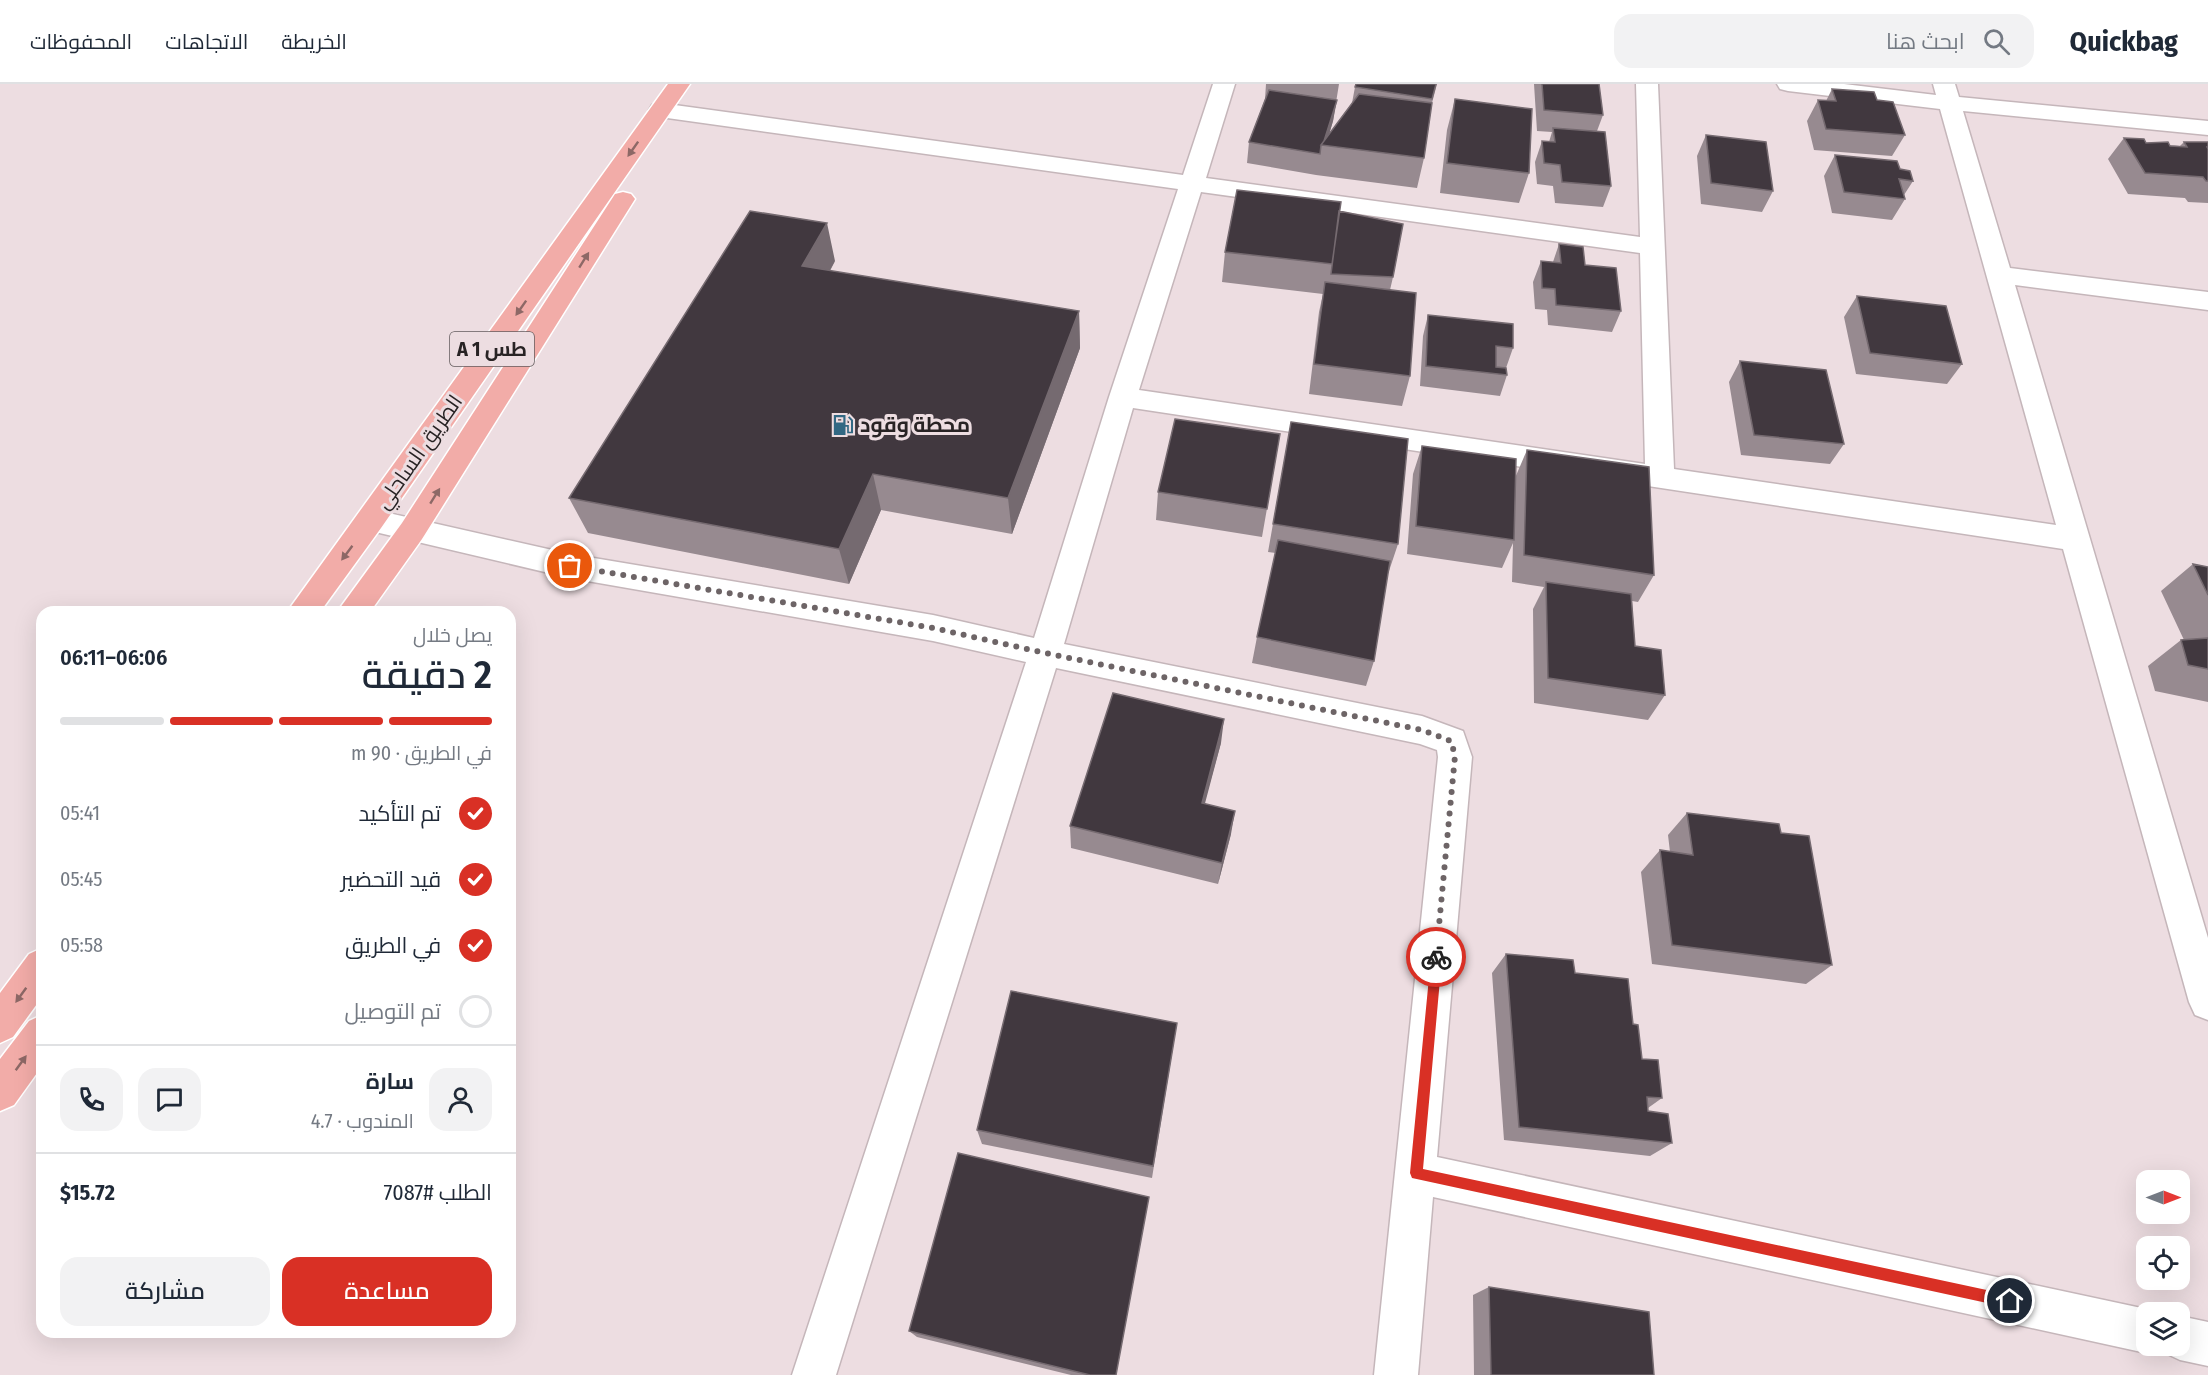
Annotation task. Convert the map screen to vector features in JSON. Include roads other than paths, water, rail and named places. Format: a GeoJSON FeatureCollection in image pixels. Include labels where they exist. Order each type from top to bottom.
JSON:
{"type":"FeatureCollection","features":[{"type":"Feature","properties":{"kind":"highway","name":"الطريق الساحلي"},"geometry":{"type":"LineString","coordinates":[[307,606],[669,112],[679,84]]}},
{"type":"Feature","properties":{"kind":"highway","name":"A 1 طس"},"geometry":{"type":"LineString","coordinates":[[357,606],[412,531],[669,112],[699,84]]}},
{"type":"Feature","properties":{"kind":"highway"},"geometry":{"type":"LineString","coordinates":[[0,1024],[36,974]]}},
{"type":"Feature","properties":{"kind":"highway"},"geometry":{"type":"LineString","coordinates":[[0,1092],[36,1042]]}},
{"type":"Feature","properties":{"kind":"street"},"geometry":{"type":"LineString","coordinates":[[814,1375],[978,868],[1123,397],[1224,84]]}},
{"type":"Feature","properties":{"kind":"street"},"geometry":{"type":"LineString","coordinates":[[1647,84],[1660,478]]}},
{"type":"Feature","properties":{"kind":"street"},"geometry":{"type":"LineString","coordinates":[[1788,84],[1946,93],[2208,128]]}},
{"type":"Feature","properties":{"kind":"street"},"geometry":{"type":"LineString","coordinates":[[1946,93],[2208,1002]]}},
{"type":"Feature","properties":{"kind":"street"},"geometry":{"type":"LineString","coordinates":[[669,112],[1652,247]]}},
{"type":"Feature","properties":{"kind":"street"},"geometry":{"type":"LineString","coordinates":[[1999,275],[2208,301]]}},
{"type":"Feature","properties":{"kind":"street"},"geometry":{"type":"LineString","coordinates":[[1123,397],[2075,539]]}},
{"type":"Feature","properties":{"kind":"street"},"geometry":{"type":"LineString","coordinates":[[371,520],[570,566],[933,628],[1422,730],[1451,741],[1455,756],[1396,1375]]}},
{"type":"Feature","properties":{"kind":"street"},"geometry":{"type":"LineString","coordinates":[[1416,1173],[2136,1329]]}},
{"type":"Feature","properties":{"kind":"street"},"geometry":{"type":"LineString","coordinates":[[2190,1340],[2208,1344]]}},
{"type":"Feature","properties":{"kind":"place","name":"محطة وقود"},"geometry":{"type":"Point","coordinates":[843,425]}}]}
